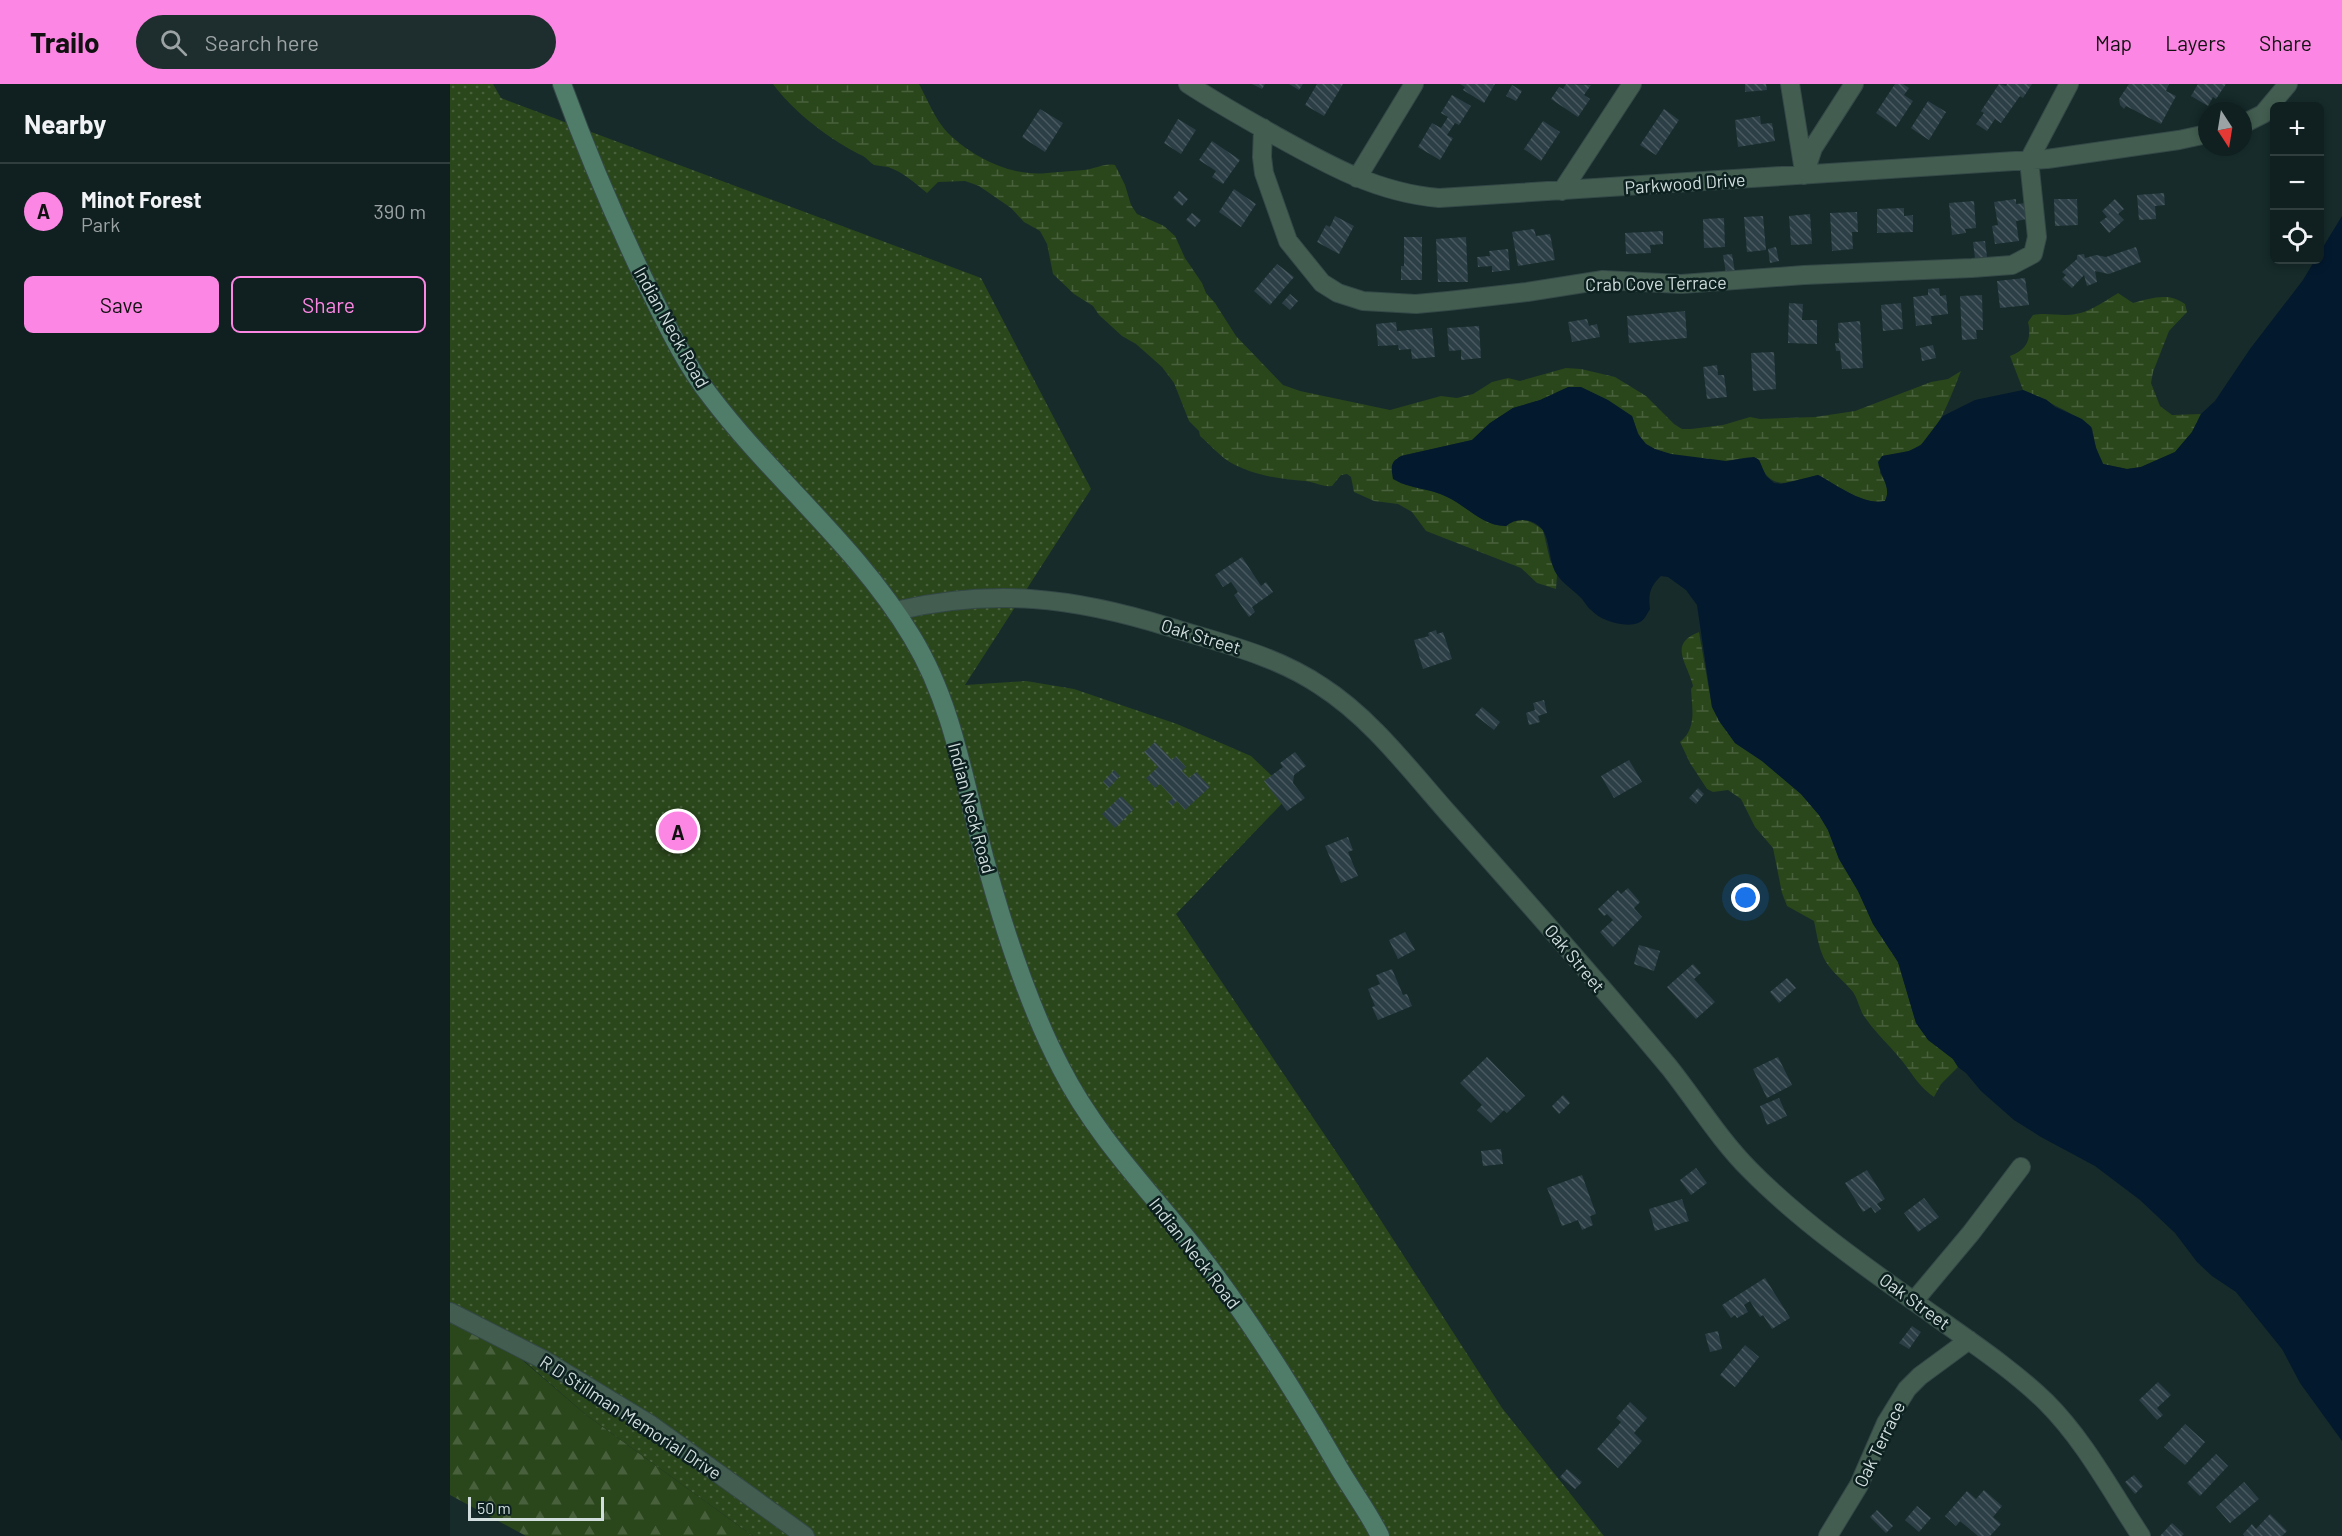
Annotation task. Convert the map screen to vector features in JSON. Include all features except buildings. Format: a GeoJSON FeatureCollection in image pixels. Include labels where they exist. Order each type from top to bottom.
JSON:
{"type":"FeatureCollection","features":[{"type":"Feature","properties":{"kind":"street","name":"Indian Neck Road"},"geometry":{"type":"LineString","coordinates":[[562,84],[599,179],[630,249],[697,378],[741,434],[837,540],[895,611],[922,655],[941,695],[999,905],[1033,1005],[1063,1071],[1102,1136],[1200,1255],[1279,1367],[1380,1536]]}},
{"type":"Feature","properties":{"kind":"street"},"geometry":{"type":"LineString","coordinates":[[1357,178],[1414,84]]}},
{"type":"Feature","properties":{"kind":"street"},"geometry":{"type":"LineString","coordinates":[[1562,191],[1632,84]]}},
{"type":"Feature","properties":{"kind":"street"},"geometry":{"type":"LineString","coordinates":[[1790,84],[1804,175]]}},
{"type":"Feature","properties":{"kind":"street"},"geometry":{"type":"LineString","coordinates":[[1804,175],[1813,148],[1854,84]]}},
{"type":"Feature","properties":{"kind":"street"},"geometry":{"type":"LineString","coordinates":[[2029,160],[2069,84]]}},
{"type":"Feature","properties":{"kind":"street"},"geometry":{"type":"LineString","coordinates":[[2252,120],[2270,109],[2288,84]]}},
{"type":"Feature","properties":{"kind":"street","name":"Parkwood Drive"},"geometry":{"type":"LineString","coordinates":[[1195,86],[1318,160],[1357,178],[1393,190],[1439,198],[2029,160],[2064,157],[2198,135]]}},
{"type":"Feature","properties":{"kind":"street","name":"Crab Cove Terrace"},"geometry":{"type":"LineString","coordinates":[[1263,128],[1264,173],[1282,229],[1294,250],[1330,290],[1353,299],[1384,303],[1416,304],[1458,300],[1603,280],[1661,285],[1692,284],[1804,275],[1972,268],[2012,264],[2029,257],[2037,242],[2029,160]]}},
{"type":"Feature","properties":{"kind":"street","name":"Oak Street"},"geometry":{"type":"LineString","coordinates":[[895,611],[944,600],[990,597],[1090,605],[1122,612],[1257,654],[1288,667],[1320,685],[1344,703],[1395,753],[1508,880],[1669,1067],[1746,1167],[1795,1211],[2018,1376],[2062,1419],[2141,1536]]}},
{"type":"Feature","properties":{"kind":"street"},"geometry":{"type":"LineString","coordinates":[[1914,1301],[1971,1233],[2021,1167]]}},
{"type":"Feature","properties":{"kind":"street","name":"R D Stillman Memorial Drive"},"geometry":{"type":"LineString","coordinates":[[450,1312],[530,1352],[635,1415],[682,1446],[805,1536]]}},
{"type":"Feature","properties":{"kind":"street","name":"Oak Terrace"},"geometry":{"type":"LineString","coordinates":[[1828,1536],[1859,1485],[1886,1423],[1907,1389],[1920,1376],[1969,1340]]}},
{"type":"Feature","properties":{"kind":"green space"},"geometry":{"type":"Polygon","coordinates":[[[450,84],[493,84],[501,98],[981,278],[1091,489],[965,685],[1026,681],[1074,689],[1177,724],[1251,756],[1291,794],[1176,914],[1349,1171],[1502,1408],[1604,1536],[753,1536],[585,1414],[507,1346],[450,1306],[450,84]]]}},
{"type":"Feature","properties":{"kind":"green space"},"geometry":{"type":"Polygon","coordinates":[[[773,84],[919,84],[947,132],[968,150],[993,163],[1020,172],[1033,173],[1084,170],[1115,165],[1137,214],[1164,226],[1175,236],[1206,293],[1236,336],[1283,385],[1300,391],[1390,410],[1441,396],[1457,398],[1473,394],[1492,382],[1508,378],[1520,381],[1566,368],[1581,369],[1615,377],[1646,396],[1674,424],[1682,429],[1691,429],[1723,425],[1750,417],[1760,419],[1815,417],[1855,411],[1931,382],[1948,379],[1961,371],[1939,422],[1926,440],[1911,450],[1882,456],[1880,473],[1887,487],[1885,501],[1877,502],[1860,498],[1818,475],[1794,482],[1779,483],[1767,476],[1755,458],[1719,461],[1663,452],[1647,445],[1641,439],[1632,416],[1540,400],[1513,408],[1490,423],[1472,440],[1401,456],[1400,483],[1446,496],[1489,523],[1506,526],[1515,521],[1524,520],[1543,530],[1550,560],[1557,575],[1556,589],[1537,583],[1521,568],[1426,531],[1412,512],[1398,504],[1374,501],[1354,492],[1351,477],[1347,474],[1341,475],[1332,486],[1325,486],[1265,476],[1228,461],[1200,436],[1199,431],[1189,421],[1174,383],[1162,367],[1136,344],[1122,336],[1099,315],[1093,306],[1074,294],[1053,274],[1047,244],[1040,231],[1024,222],[1011,208],[979,186],[965,181],[938,182],[927,193],[899,172],[888,167],[874,165],[814,125],[781,95],[773,84]]]}},
{"type":"Feature","properties":{"kind":"green space"},"geometry":{"type":"Polygon","coordinates":[[[2118,293],[2133,303],[2166,297],[2185,304],[2187,312],[2169,331],[2151,383],[2160,406],[2172,415],[2201,414],[2192,432],[2175,452],[2141,467],[2127,469],[2103,464],[2092,428],[2088,424],[2023,390],[2010,356],[2021,351],[2027,343],[2029,339],[2028,322],[2033,315],[2080,313],[2118,293]]]}},
{"type":"Feature","properties":{"kind":"green space"},"geometry":{"type":"Polygon","coordinates":[[[1699,632],[1712,707],[1735,743],[1762,761],[1801,794],[1819,815],[1873,924],[1898,962],[1916,1023],[1928,1039],[1953,1059],[1958,1067],[1941,1084],[1934,1097],[1918,1082],[1870,1024],[1862,1013],[1853,992],[1828,965],[1820,949],[1814,921],[1787,906],[1782,893],[1773,848],[1755,827],[1741,799],[1728,790],[1713,792],[1707,789],[1690,763],[1680,742],[1689,731],[1691,724],[1691,689],[1693,686],[1682,649],[1689,637],[1699,632]]]}},
{"type":"Feature","properties":{"kind":"green space"},"geometry":{"type":"Polygon","coordinates":[[[450,1306],[506,1346],[585,1414],[753,1536],[526,1536],[450,1495],[450,1306]]]}},
{"type":"Feature","properties":{"kind":"water"},"geometry":{"type":"Polygon","coordinates":[[[2342,216],[2342,1441],[2300,1383],[2282,1349],[2236,1292],[2212,1276],[2197,1262],[2175,1233],[2140,1200],[2095,1166],[2014,1120],[1981,1091],[1953,1059],[1928,1040],[1916,1023],[1898,962],[1873,924],[1819,815],[1801,794],[1762,761],[1735,743],[1719,721],[1712,707],[1697,605],[1686,590],[1668,577],[1661,576],[1652,587],[1649,599],[1650,609],[1642,621],[1627,625],[1607,620],[1595,614],[1558,576],[1545,533],[1538,525],[1524,520],[1515,521],[1506,526],[1489,523],[1447,497],[1393,479],[1392,468],[1395,460],[1401,456],[1472,440],[1490,423],[1513,408],[1540,400],[1568,387],[1581,387],[1608,400],[1632,416],[1638,434],[1646,444],[1655,449],[1671,454],[1726,461],[1754,457],[1759,460],[1766,476],[1774,483],[1781,484],[1818,475],[1851,494],[1877,502],[1885,501],[1887,496],[1878,462],[1882,456],[1909,451],[1921,445],[1943,416],[1975,400],[2023,390],[2082,419],[2091,427],[2103,464],[2127,469],[2141,467],[2175,452],[2192,432],[2201,414],[2215,401],[2313,264],[2324,264],[2324,245],[2342,216]]]}},
{"type":"Feature","properties":{"kind":"place","name":"Minot Forest"},"geometry":{"type":"Point","coordinates":[678,831]}}]}
